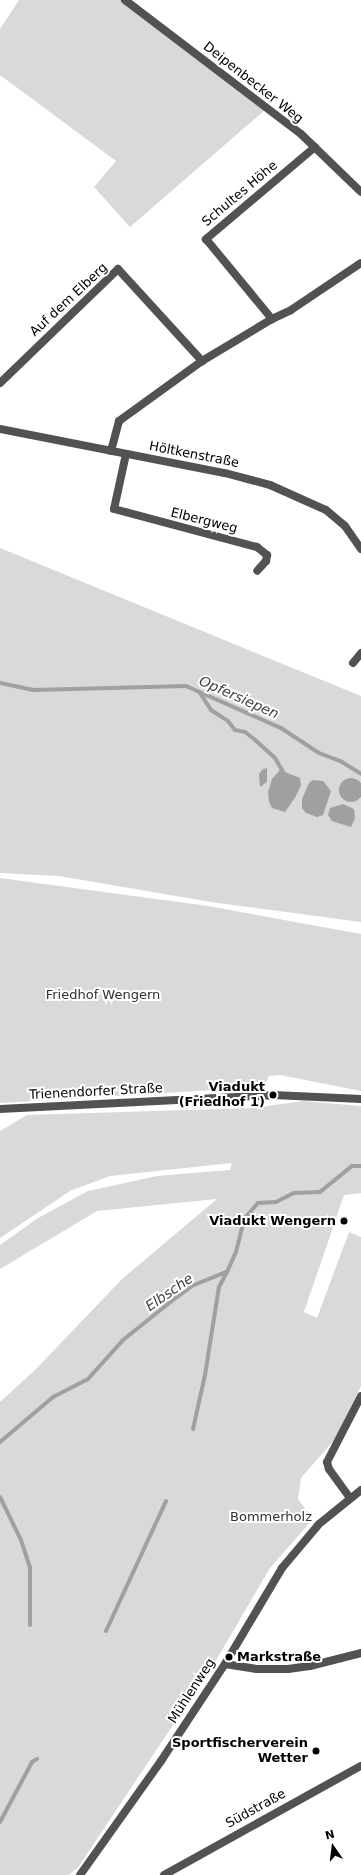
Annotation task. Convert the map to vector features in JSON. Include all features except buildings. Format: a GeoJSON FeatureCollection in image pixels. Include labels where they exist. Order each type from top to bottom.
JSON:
{"type":"FeatureCollection","features":[{"type":"Feature","properties":{"kind":"street","name":"Deipenbecker Weg"},"geometry":{"type":"LineString","coordinates":[[125,0],[274,112],[314,147],[361,192]]}},
{"type":"Feature","properties":{"kind":"street","name":"Schultes Höhe"},"geometry":{"type":"LineString","coordinates":[[272,318],[206,239],[314,147]]}},
{"type":"Feature","properties":{"kind":"street"},"geometry":{"type":"LineString","coordinates":[[111,451],[119,421],[202,361],[248,331],[291,310],[361,263]]}},
{"type":"Feature","properties":{"kind":"street","name":"Auf dem Elberg"},"geometry":{"type":"LineString","coordinates":[[0,383],[118,269],[202,361]]}},
{"type":"Feature","properties":{"kind":"street","name":"Höltkenstraße"},"geometry":{"type":"LineString","coordinates":[[0,429],[240,476],[297,495],[319,505],[336,518],[361,549]]}},
{"type":"Feature","properties":{"kind":"street","name":"Elbergweg"},"geometry":{"type":"LineString","coordinates":[[126,454],[114,509],[257,547],[268,554],[266,561],[257,571]]}},
{"type":"Feature","properties":{"kind":"street"},"geometry":{"type":"LineString","coordinates":[[353,663],[361,653]]}},
{"type":"Feature","properties":{"kind":"street","name":"Trienendorfer Straße"},"geometry":{"type":"LineString","coordinates":[[0,1109],[273,1095],[361,1099]]}},
{"type":"Feature","properties":{"kind":"street"},"geometry":{"type":"LineString","coordinates":[[350,1498],[329,1469],[327,1462],[361,1396]]}},
{"type":"Feature","properties":{"kind":"street","name":"Mühlenweg"},"geometry":{"type":"LineString","coordinates":[[80,1875],[152,1774],[225,1664],[282,1568],[319,1524],[361,1490]]}},
{"type":"Feature","properties":{"kind":"street"},"geometry":{"type":"LineString","coordinates":[[225,1664],[257,1669],[288,1669],[361,1653]]}},
{"type":"Feature","properties":{"kind":"street","name":"Südstraße"},"geometry":{"type":"LineString","coordinates":[[164,1875],[361,1766]]}},
{"type":"Feature","properties":{"kind":"green space"},"geometry":{"type":"Polygon","coordinates":[[[19,0],[121,0],[265,110],[130,227],[94,187],[116,161],[0,75],[0,29],[19,0]]]}},
{"type":"Feature","properties":{"kind":"green space"},"geometry":{"type":"Polygon","coordinates":[[[0,548],[361,696],[361,922],[211,902],[59,876],[0,873],[0,548]]]}},
{"type":"Feature","properties":{"kind":"green space","name":"Friedhof Wengern"},"geometry":{"type":"Polygon","coordinates":[[[0,878],[208,906],[361,934],[361,1091],[280,1075],[269,1076],[264,1087],[0,1103],[0,878]]]}},
{"type":"Feature","properties":{"kind":"green space","name":"Bommerholz"},"geometry":{"type":"Polygon","coordinates":[[[304,1101],[361,1106],[361,1193],[344,1195],[304,1312],[317,1318],[349,1232],[361,1237],[361,1386],[335,1439],[301,1478],[298,1499],[313,1519],[270,1568],[215,1662],[79,1866],[69,1875],[0,1875],[0,1402],[36,1369],[122,1279],[217,1199],[97,1211],[0,1269],[0,1245],[38,1218],[88,1191],[157,1176],[230,1170],[232,1163],[110,1176],[70,1191],[0,1238],[0,1131],[27,1115],[252,1108],[304,1101]]]}},
{"type":"Feature","properties":{"kind":"shaded area"},"geometry":{"type":"Polygon","coordinates":[[[267,768],[267,782],[260,787],[259,774],[263,769],[267,768]]]}},
{"type":"Feature","properties":{"kind":"shaded area"},"geometry":{"type":"Polygon","coordinates":[[[280,770],[300,778],[301,785],[296,796],[285,812],[272,808],[269,802],[268,792],[272,779],[280,770]]]}},
{"type":"Feature","properties":{"kind":"shaded area"},"geometry":{"type":"Polygon","coordinates":[[[351,778],[359,782],[363,790],[359,798],[351,802],[343,798],[339,790],[343,782],[351,778]]]}},
{"type":"Feature","properties":{"kind":"shaded area"},"geometry":{"type":"Polygon","coordinates":[[[313,780],[323,781],[331,791],[323,815],[317,817],[306,813],[302,808],[302,799],[309,783],[313,780]]]}},
{"type":"Feature","properties":{"kind":"shaded area"},"geometry":{"type":"Polygon","coordinates":[[[343,804],[354,809],[355,818],[351,827],[332,821],[328,815],[330,808],[343,804]]]}},
{"type":"Feature","properties":{"kind":"waterway","name":"Opfersiepen"},"geometry":{"type":"LineString","coordinates":[[0,683],[33,690],[186,686],[281,728],[319,753],[342,762],[361,774]]}},
{"type":"Feature","properties":{"kind":"waterway"},"geometry":{"type":"LineString","coordinates":[[200,693],[211,710],[228,721],[235,730],[245,732],[275,758],[285,775]]}},
{"type":"Feature","properties":{"kind":"waterway","name":"Elbsche"},"geometry":{"type":"LineString","coordinates":[[0,1442],[53,1397],[88,1379],[123,1340],[173,1300],[194,1285],[227,1272],[236,1252],[244,1219],[258,1203],[276,1202],[294,1193],[320,1192],[352,1166],[361,1166]]}},
{"type":"Feature","properties":{"kind":"waterway"},"geometry":{"type":"LineString","coordinates":[[193,1429],[205,1375],[219,1287],[227,1272]]}},
{"type":"Feature","properties":{"kind":"waterway"},"geometry":{"type":"LineString","coordinates":[[0,1497],[21,1540],[30,1567],[30,1625]]}},
{"type":"Feature","properties":{"kind":"waterway"},"geometry":{"type":"LineString","coordinates":[[106,1631],[166,1501]]}},
{"type":"Feature","properties":{"kind":"waterway"},"geometry":{"type":"LineString","coordinates":[[0,1822],[32,1762],[37,1759]]}},
{"type":"Feature","properties":{"kind":"place","name":"Viadukt (Friedhof 1)"},"geometry":{"type":"Point","coordinates":[273,1095]}},
{"type":"Feature","properties":{"kind":"place","name":"Viadukt Wengern"},"geometry":{"type":"Point","coordinates":[344,1221]}},
{"type":"Feature","properties":{"kind":"place","name":"Markstraße"},"geometry":{"type":"Point","coordinates":[229,1657]}},
{"type":"Feature","properties":{"kind":"place","name":"Sportfischerverein Wetter"},"geometry":{"type":"Point","coordinates":[316,1751]}}]}
